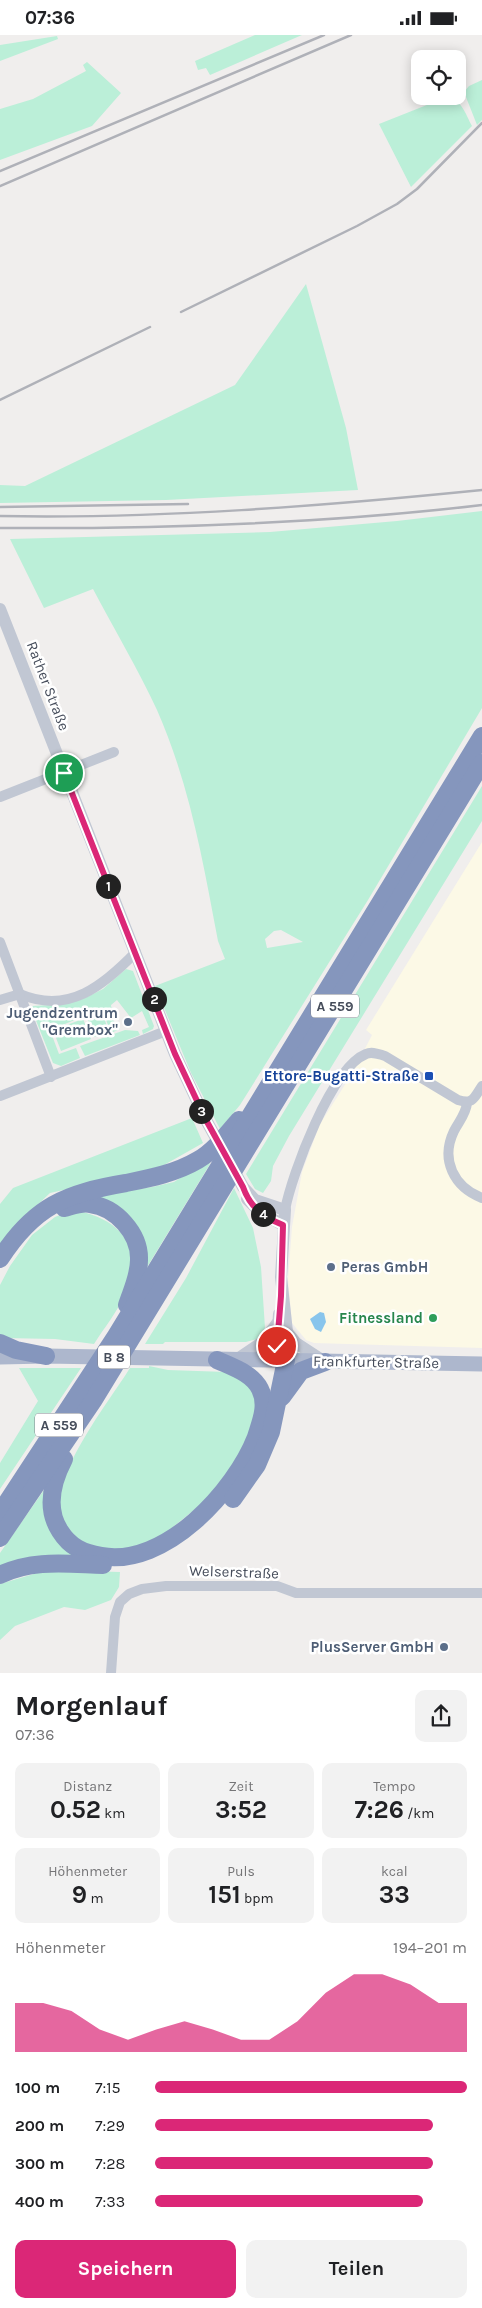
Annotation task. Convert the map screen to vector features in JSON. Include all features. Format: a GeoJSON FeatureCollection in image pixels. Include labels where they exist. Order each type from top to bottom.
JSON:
{"type":"FeatureCollection","features":[{"type":"Feature","properties":{"kind":"highway","name":"A 559"},"geometry":{"type":"LineString","coordinates":[[0,1513],[116,1336],[482,736]]}},
{"type":"Feature","properties":{"kind":"highway","name":"A 559"},"geometry":{"type":"LineString","coordinates":[[0,1538],[93,1401],[482,763]]}},
{"type":"Feature","properties":{"kind":"highway"},"geometry":{"type":"LineString","coordinates":[[0,1259],[25,1227],[44,1209],[59,1201],[94,1189],[157,1177],[200,1159],[226,1135],[284,1063]]}},
{"type":"Feature","properties":{"kind":"highway"},"geometry":{"type":"LineString","coordinates":[[0,1271],[14,1249],[26,1235],[52,1213],[60,1209],[88,1203],[105,1209],[128,1225],[136,1241],[139,1259],[137,1277],[116,1336]]}},
{"type":"Feature","properties":{"kind":"highway"},"geometry":{"type":"LineString","coordinates":[[0,1343],[16,1350],[46,1356]]}},
{"type":"Feature","properties":{"kind":"highway"},"geometry":{"type":"LineString","coordinates":[[217,1360],[241,1371],[255,1382],[270,1411]]}},
{"type":"Feature","properties":{"kind":"highway"},"geometry":{"type":"LineString","coordinates":[[0,1575],[26,1566],[47,1563],[118,1565],[144,1560],[166,1551],[211,1521],[248,1479],[257,1465],[271,1432],[270,1411],[281,1361]]}},
{"type":"Feature","properties":{"kind":"highway"},"geometry":{"type":"LineString","coordinates":[[93,1401],[58,1471],[53,1487],[52,1505],[56,1523],[66,1540],[79,1550],[105,1557],[125,1557],[152,1549],[190,1525],[207,1510],[222,1493],[246,1458],[270,1411],[301,1371],[325,1362]]}},
{"type":"Feature","properties":{"kind":"main road","name":"Frankfurter Straße"},"geometry":{"type":"LineString","coordinates":[[0,1357],[72,1356],[482,1364]]}},
{"type":"Feature","properties":{"kind":"street","name":"Rather Straße"},"geometry":{"type":"LineString","coordinates":[[0,609],[166,1031],[206,1120],[247,1194],[260,1212],[283,1225]]}},
{"type":"Feature","properties":{"kind":"street"},"geometry":{"type":"LineString","coordinates":[[0,797],[114,753]]}},
{"type":"Feature","properties":{"kind":"street"},"geometry":{"type":"LineString","coordinates":[[0,942],[51,1077]]}},
{"type":"Feature","properties":{"kind":"street"},"geometry":{"type":"LineString","coordinates":[[0,1000],[20,994],[41,1000],[66,999],[78,996],[104,983],[136,952]]}},
{"type":"Feature","properties":{"kind":"street"},"geometry":{"type":"LineString","coordinates":[[0,1096],[166,1031]]}},
{"type":"Feature","properties":{"kind":"street"},"geometry":{"type":"LineString","coordinates":[[281,1361],[283,1327],[281,1296],[285,1209],[292,1179],[306,1141],[346,1070],[365,1054],[372,1052],[384,1056],[458,1100],[467,1103],[472,1101],[482,1086]]}},
{"type":"Feature","properties":{"kind":"street"},"geometry":{"type":"LineString","coordinates":[[467,1103],[466,1110],[450,1141],[448,1159],[452,1171],[462,1187],[482,1199]]}},
{"type":"Feature","properties":{"kind":"street"},"geometry":{"type":"LineString","coordinates":[[247,1194],[264,1204],[285,1209]]}},
{"type":"Feature","properties":{"kind":"street"},"geometry":{"type":"LineString","coordinates":[[236,1360],[283,1327]]}},
{"type":"Feature","properties":{"kind":"street"},"geometry":{"type":"LineString","coordinates":[[283,1327],[296,1343],[325,1362]]}},
{"type":"Feature","properties":{"kind":"street","name":"Welserstraße"},"geometry":{"type":"LineString","coordinates":[[111,1673],[117,1609],[129,1594],[142,1589],[166,1586],[277,1586],[296,1593],[482,1593]]}},
{"type":"Feature","properties":{"kind":"shaded area"},"geometry":{"type":"Polygon","coordinates":[[[482,842],[482,1348],[314,1343],[306,1340],[292,1323],[288,1280],[292,1227],[302,1172],[320,1124],[353,1072],[372,1035],[366,1030],[482,842]]]}},
{"type":"Feature","properties":{"kind":"green space"},"geometry":{"type":"Polygon","coordinates":[[[255,35],[302,35],[210,75],[206,68],[198,70],[195,61],[255,35]]]}},
{"type":"Feature","properties":{"kind":"green space"},"geometry":{"type":"Polygon","coordinates":[[[57,36],[58,39],[0,61],[0,45],[57,36]]]}},
{"type":"Feature","properties":{"kind":"green space"},"geometry":{"type":"Polygon","coordinates":[[[87,62],[121,93],[92,126],[0,160],[0,109],[33,99],[86,71],[83,65],[87,62]]]}},
{"type":"Feature","properties":{"kind":"green space"},"geometry":{"type":"Polygon","coordinates":[[[482,80],[482,120],[477,125],[466,97],[466,90],[469,86],[482,80]]]}},
{"type":"Feature","properties":{"kind":"green space"},"geometry":{"type":"Polygon","coordinates":[[[427,105],[460,105],[472,126],[411,187],[379,124],[427,105]]]}},
{"type":"Feature","properties":{"kind":"green space"},"geometry":{"type":"Polygon","coordinates":[[[306,284],[346,428],[358,490],[166,500],[0,503],[0,485],[25,486],[235,385],[306,284]]]}},
{"type":"Feature","properties":{"kind":"green space"},"geometry":{"type":"Polygon","coordinates":[[[482,511],[482,708],[368,900],[240,1105],[220,1129],[191,1073],[155,986],[225,959],[218,941],[187,795],[168,738],[150,695],[93,589],[44,608],[10,539],[270,532],[397,521],[482,511]],[[281,930],[274,931],[265,939],[267,948],[303,942],[281,930]]]}},
{"type":"Feature","properties":{"kind":"green space"},"geometry":{"type":"Polygon","coordinates":[[[482,786],[482,821],[289,1136],[273,1166],[271,1181],[263,1193],[255,1189],[246,1174],[482,786]]]}},
{"type":"Feature","properties":{"kind":"green space"},"geometry":{"type":"Polygon","coordinates":[[[126,969],[133,971],[154,1026],[153,1029],[143,1034],[142,1030],[149,1027],[142,1011],[131,1018],[117,1000],[111,1005],[113,1020],[120,1029],[111,1033],[102,1009],[50,1030],[59,1054],[76,1048],[80,1058],[61,1066],[53,1063],[31,1008],[32,1006],[66,1004],[87,997],[103,989],[126,969]]]}},
{"type":"Feature","properties":{"kind":"green space"},"geometry":{"type":"Polygon","coordinates":[[[102,1012],[109,1032],[94,1037],[87,1018],[102,1012]]]}},
{"type":"Feature","properties":{"kind":"green space"},"geometry":{"type":"Polygon","coordinates":[[[83,1019],[91,1039],[61,1051],[53,1030],[83,1019]]]}},
{"type":"Feature","properties":{"kind":"green space"},"geometry":{"type":"Polygon","coordinates":[[[125,1030],[138,1031],[140,1035],[85,1056],[80,1046],[125,1030]]]}},
{"type":"Feature","properties":{"kind":"green space"},"geometry":{"type":"Polygon","coordinates":[[[192,1118],[203,1143],[157,1169],[50,1193],[10,1231],[0,1246],[0,1204],[13,1188],[192,1118]]]}},
{"type":"Feature","properties":{"kind":"green space"},"geometry":{"type":"Polygon","coordinates":[[[208,1160],[210,1164],[144,1272],[143,1241],[78,1198],[174,1182],[208,1160]]]}},
{"type":"Feature","properties":{"kind":"green space"},"geometry":{"type":"Polygon","coordinates":[[[234,1188],[253,1228],[261,1267],[265,1328],[257,1339],[246,1342],[165,1342],[163,1344],[145,1344],[186,1278],[234,1188]]]}},
{"type":"Feature","properties":{"kind":"green space"},"geometry":{"type":"Polygon","coordinates":[[[73,1210],[90,1214],[115,1227],[124,1237],[130,1248],[132,1262],[130,1277],[119,1307],[94,1344],[55,1339],[3,1338],[0,1336],[0,1285],[10,1266],[32,1235],[55,1217],[73,1210]]]}},
{"type":"Feature","properties":{"kind":"green space"},"geometry":{"type":"Polygon","coordinates":[[[149,1366],[168,1370],[227,1372],[251,1384],[259,1405],[247,1446],[215,1493],[157,1540],[119,1551],[80,1544],[61,1520],[59,1500],[64,1481],[83,1440],[130,1368],[149,1368],[149,1366]]]}},
{"type":"Feature","properties":{"kind":"green space"},"geometry":{"type":"Polygon","coordinates":[[[19,1368],[81,1368],[0,1489],[0,1463],[38,1401],[19,1368]]]}},
{"type":"Feature","properties":{"kind":"green space"},"geometry":{"type":"Polygon","coordinates":[[[51,1480],[49,1494],[83,1555],[0,1571],[0,1553],[51,1480]]]}},
{"type":"Feature","properties":{"kind":"green space"},"geometry":{"type":"Polygon","coordinates":[[[47,1570],[120,1572],[119,1587],[111,1600],[85,1610],[64,1607],[15,1626],[0,1640],[0,1584],[47,1570]]]}},
{"type":"Feature","properties":{"kind":"water"},"geometry":{"type":"Polygon","coordinates":[[[320,1312],[324,1313],[326,1322],[321,1332],[315,1329],[310,1319],[320,1312]]]}},
{"type":"Feature","properties":{"kind":"railway"},"geometry":{"type":"LineString","coordinates":[[0,171],[324,35]]}},
{"type":"Feature","properties":{"kind":"railway"},"geometry":{"type":"LineString","coordinates":[[0,186],[351,35]]}},
{"type":"Feature","properties":{"kind":"railway"},"geometry":{"type":"LineString","coordinates":[[181,312],[357,226],[397,204],[417,189],[482,123]]}},
{"type":"Feature","properties":{"kind":"railway"},"geometry":{"type":"LineString","coordinates":[[0,400],[150,327]]}},
{"type":"Feature","properties":{"kind":"railway"},"geometry":{"type":"LineString","coordinates":[[0,516],[120,515],[241,510],[482,490]]}},
{"type":"Feature","properties":{"kind":"railway"},"geometry":{"type":"LineString","coordinates":[[0,507],[188,504]]}},
{"type":"Feature","properties":{"kind":"railway"},"geometry":{"type":"LineString","coordinates":[[0,528],[241,524],[362,517],[482,505]]}},
{"type":"Feature","properties":{"kind":"place","name":"Jugendzentrum \"Grembox\""},"geometry":{"type":"Point","coordinates":[128,1022]}},
{"type":"Feature","properties":{"kind":"place","name":"Ettore-Bugatti-Straße"},"geometry":{"type":"Point","coordinates":[429,1076]}},
{"type":"Feature","properties":{"kind":"place","name":"Peras GmbH"},"geometry":{"type":"Point","coordinates":[331,1267]}},
{"type":"Feature","properties":{"kind":"place","name":"Fitnessland"},"geometry":{"type":"Point","coordinates":[433,1318]}},
{"type":"Feature","properties":{"kind":"place","name":"PlusServer GmbH"},"geometry":{"type":"Point","coordinates":[444,1647]}},
{"type":"Feature","properties":{"kind":"route"},"geometry":{"type":"LineString","coordinates":[[64,773],[190,1088],[243,1187],[251,1206],[283,1225],[280,1277],[281,1296],[277,1346]]}}]}
